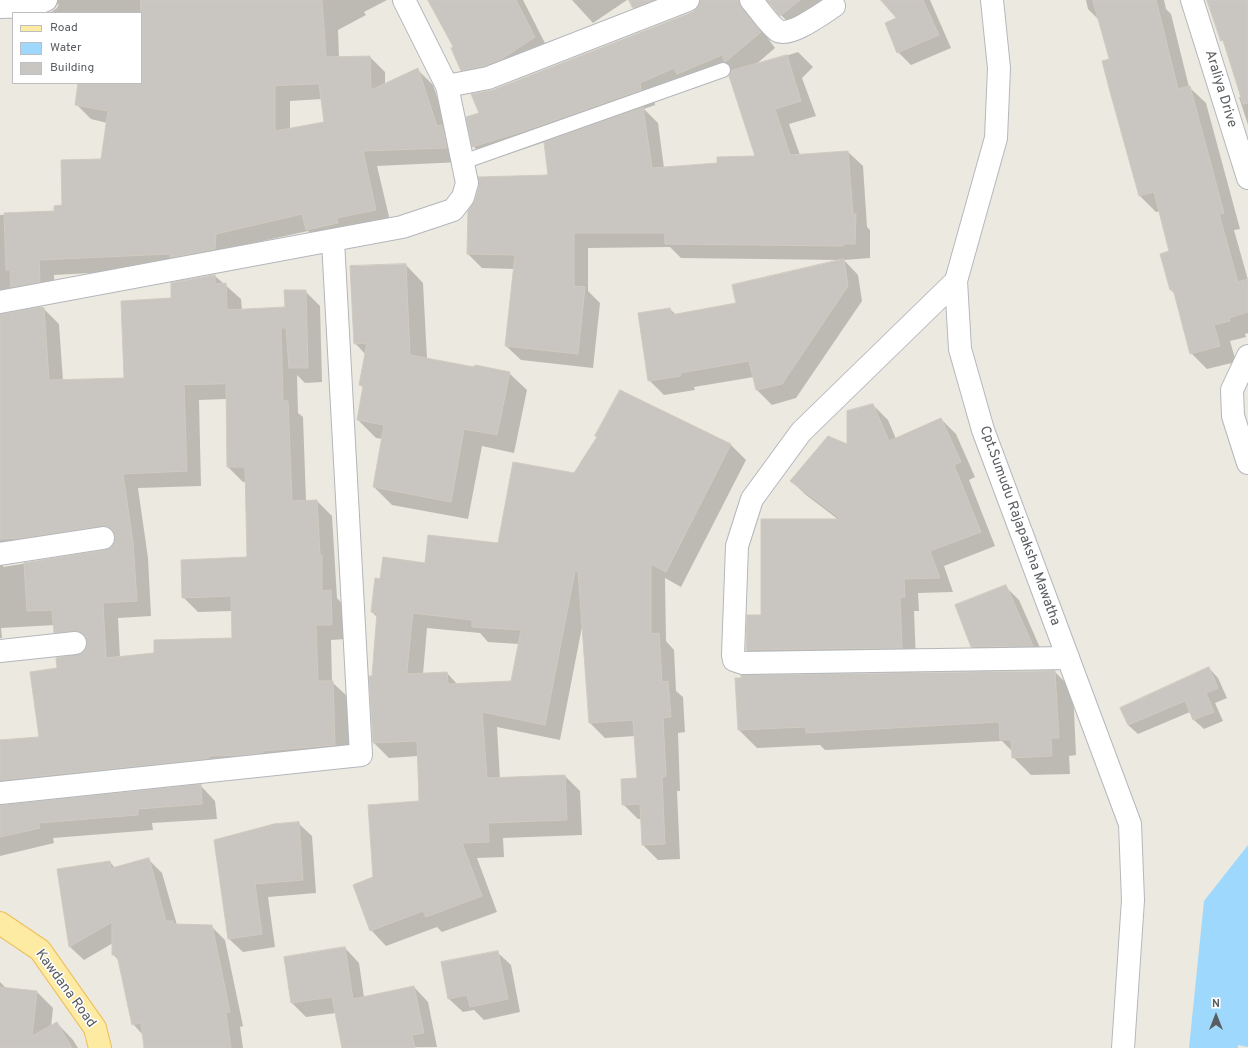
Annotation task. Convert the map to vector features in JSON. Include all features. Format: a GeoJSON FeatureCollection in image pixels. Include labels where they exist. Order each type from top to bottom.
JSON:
{"type":"FeatureCollection","features":[{"type":"Feature","properties":{"kind":"main road","name":"Kawdana Road"},"geometry":{"type":"LineString","coordinates":[[0,923],[40,950],[95,1028],[100,1048]]}},
{"type":"Feature","properties":{"kind":"street"},"geometry":{"type":"LineString","coordinates":[[0,7],[32,6],[46,0]]}},
{"type":"Feature","properties":{"kind":"street"},"geometry":{"type":"LineString","coordinates":[[0,302],[402,227],[453,210],[463,197],[468,183],[446,86],[404,0]]}},
{"type":"Feature","properties":{"kind":"street"},"geometry":{"type":"LineString","coordinates":[[446,86],[488,78],[688,0]]}},
{"type":"Feature","properties":{"kind":"street"},"geometry":{"type":"LineString","coordinates":[[751,0],[778,31],[786,32],[793,30],[834,6]]}},
{"type":"Feature","properties":{"kind":"street","name":"Cpt.Sumudu Rajapaksha Mawatha"},"geometry":{"type":"LineString","coordinates":[[992,0],[999,68],[996,138],[956,281],[960,349],[983,430],[1130,824],[1133,900],[1123,1048]]}},
{"type":"Feature","properties":{"kind":"street","name":"Araliya Drive"},"geometry":{"type":"LineString","coordinates":[[1192,0],[1248,178]]}},
{"type":"Feature","properties":{"kind":"street"},"geometry":{"type":"LineString","coordinates":[[0,793],[361,756],[333,241]]}},
{"type":"Feature","properties":{"kind":"street"},"geometry":{"type":"LineString","coordinates":[[956,281],[801,432],[752,499],[737,546],[734,660],[743,663],[1068,658]]}},
{"type":"Feature","properties":{"kind":"street"},"geometry":{"type":"LineString","coordinates":[[1248,356],[1232,390],[1233,416],[1248,462]]}},
{"type":"Feature","properties":{"kind":"street"},"geometry":{"type":"LineString","coordinates":[[0,554],[103,538]]}},
{"type":"Feature","properties":{"kind":"street"},"geometry":{"type":"LineString","coordinates":[[0,651],[75,643]]}},
{"type":"Feature","properties":{"kind":"lane"},"geometry":{"type":"LineString","coordinates":[[463,162],[723,70]]}},
{"type":"Feature","properties":{"kind":"water"},"geometry":{"type":"Polygon","coordinates":[[[1248,845],[1248,1047],[1238,1045],[1238,1048],[1189,1048],[1204,901],[1248,845]]]}},
{"type":"Feature","properties":{"kind":"building"},"geometry":{"type":"Polygon","coordinates":[[[141,0],[322,0],[326,57],[370,56],[371,90],[418,68],[437,126],[442,125],[447,148],[363,151],[376,210],[337,218],[338,223],[306,230],[302,214],[216,234],[215,249],[170,258],[170,254],[39,260],[40,282],[11,287],[10,270],[6,270],[4,213],[54,211],[54,206],[62,205],[61,160],[101,159],[108,111],[75,105],[78,84],[142,84],[141,0]],[[319,84],[275,86],[275,131],[324,122],[319,84]]]}},
{"type":"Feature","properties":{"kind":"building"},"geometry":{"type":"Polygon","coordinates":[[[428,0],[516,0],[535,37],[500,60],[484,66],[461,71],[451,48],[453,47],[428,0]]]}},
{"type":"Feature","properties":{"kind":"building"},"geometry":{"type":"Polygon","coordinates":[[[629,0],[654,0],[633,8],[629,0]]]}},
{"type":"Feature","properties":{"kind":"building"},"geometry":{"type":"Polygon","coordinates":[[[700,0],[739,0],[741,8],[761,32],[725,62],[722,55],[677,74],[674,68],[640,83],[641,90],[524,131],[472,147],[466,117],[479,113],[471,94],[493,90],[693,12],[698,7],[700,0]]]}},
{"type":"Feature","properties":{"kind":"building"},"geometry":{"type":"Polygon","coordinates":[[[767,0],[800,0],[780,16],[767,0]]]}},
{"type":"Feature","properties":{"kind":"building"},"geometry":{"type":"Polygon","coordinates":[[[881,0],[923,0],[939,35],[897,53],[885,23],[896,18],[881,0]]]}},
{"type":"Feature","properties":{"kind":"building"},"geometry":{"type":"Polygon","coordinates":[[[1093,0],[1156,0],[1178,89],[1190,86],[1224,213],[1219,214],[1238,282],[1248,279],[1248,312],[1229,318],[1230,321],[1214,325],[1220,346],[1190,354],[1173,289],[1170,290],[1160,254],[1169,251],[1154,192],[1139,196],[1102,61],[1109,59],[1093,0]]]}},
{"type":"Feature","properties":{"kind":"building"},"geometry":{"type":"Polygon","coordinates":[[[1207,0],[1248,0],[1248,103],[1243,104],[1223,40],[1221,41],[1207,0]]]}},
{"type":"Feature","properties":{"kind":"building"},"geometry":{"type":"Polygon","coordinates":[[[787,55],[801,101],[775,109],[790,155],[848,151],[853,214],[856,214],[855,244],[843,244],[843,246],[665,244],[665,233],[574,233],[574,286],[585,287],[578,354],[505,346],[515,255],[467,254],[468,211],[475,200],[479,186],[478,177],[548,175],[544,142],[643,107],[652,168],[717,163],[717,157],[755,156],[729,76],[731,71],[787,55]]]}},
{"type":"Feature","properties":{"kind":"building"},"geometry":{"type":"Polygon","coordinates":[[[844,259],[848,286],[782,384],[756,390],[749,361],[680,373],[681,376],[648,381],[638,313],[670,308],[671,315],[736,303],[732,285],[844,259]]]}},
{"type":"Feature","properties":{"kind":"building"},"geometry":{"type":"Polygon","coordinates":[[[406,264],[410,355],[510,372],[497,435],[464,429],[451,502],[373,487],[384,425],[357,420],[363,386],[359,385],[367,343],[354,344],[350,266],[406,264]]]}},
{"type":"Feature","properties":{"kind":"building"},"geometry":{"type":"Polygon","coordinates":[[[215,275],[215,284],[226,283],[227,310],[285,307],[284,290],[306,290],[308,368],[289,368],[286,328],[281,328],[283,401],[288,401],[292,501],[317,500],[320,555],[322,555],[322,591],[331,590],[332,625],[316,625],[318,681],[333,681],[335,745],[263,751],[263,753],[245,755],[209,756],[209,758],[199,760],[0,780],[0,740],[39,737],[30,672],[57,668],[56,658],[82,653],[86,648],[87,642],[85,636],[80,631],[54,633],[52,610],[27,611],[24,563],[105,550],[111,547],[114,543],[115,536],[112,530],[108,527],[101,526],[22,538],[0,539],[0,314],[41,307],[44,308],[49,380],[124,378],[121,301],[171,298],[171,283],[215,275]],[[226,384],[184,385],[187,471],[123,474],[133,543],[137,601],[103,603],[106,658],[154,653],[154,640],[232,638],[231,596],[182,598],[181,560],[247,557],[245,467],[227,467],[226,384]]]}},
{"type":"Feature","properties":{"kind":"building"},"geometry":{"type":"Polygon","coordinates":[[[620,390],[731,444],[666,572],[651,564],[651,634],[659,633],[662,682],[668,681],[671,717],[663,718],[666,776],[662,777],[665,844],[642,845],[640,804],[622,805],[621,779],[637,778],[633,720],[589,723],[578,571],[575,571],[545,725],[482,712],[487,778],[565,775],[567,820],[488,823],[489,842],[462,843],[482,896],[426,917],[423,911],[370,931],[353,885],[373,877],[368,805],[419,801],[417,741],[373,743],[369,676],[372,676],[377,613],[371,612],[375,578],[380,579],[383,557],[425,563],[428,535],[498,543],[513,462],[574,473],[597,437],[595,436],[620,390]],[[413,613],[407,674],[447,672],[448,684],[511,681],[521,630],[472,627],[472,620],[413,613]]]}},
{"type":"Feature","properties":{"kind":"building"},"geometry":{"type":"Polygon","coordinates":[[[873,404],[889,441],[941,418],[961,462],[954,465],[981,532],[930,551],[940,578],[904,579],[905,597],[900,597],[902,648],[746,650],[747,615],[761,615],[761,519],[841,519],[790,481],[828,436],[847,444],[847,411],[873,404]]]}},
{"type":"Feature","properties":{"kind":"building"},"geometry":{"type":"Polygon","coordinates":[[[1006,585],[1033,646],[971,647],[955,605],[1006,585]]]}},
{"type":"Feature","properties":{"kind":"building"},"geometry":{"type":"Polygon","coordinates":[[[1209,667],[1218,688],[1206,693],[1214,712],[1193,720],[1185,701],[1128,725],[1120,708],[1209,667]]]}},
{"type":"Feature","properties":{"kind":"building"},"geometry":{"type":"Polygon","coordinates":[[[1055,671],[1059,738],[1051,738],[1052,756],[1012,758],[1011,740],[1000,740],[999,722],[806,733],[806,727],[738,730],[735,678],[741,678],[741,675],[1055,671]]]}},
{"type":"Feature","properties":{"kind":"building"},"geometry":{"type":"Polygon","coordinates":[[[201,784],[202,804],[138,809],[138,815],[38,823],[40,828],[0,837],[0,805],[201,784]]]}},
{"type":"Feature","properties":{"kind":"building"},"geometry":{"type":"Polygon","coordinates":[[[299,822],[303,880],[255,884],[262,934],[228,939],[214,840],[274,824],[299,822]]]}},
{"type":"Feature","properties":{"kind":"building"},"geometry":{"type":"Polygon","coordinates":[[[149,858],[166,921],[173,921],[173,924],[212,925],[230,1012],[226,1013],[231,1048],[144,1048],[141,1023],[132,1025],[117,955],[112,955],[112,922],[69,947],[57,869],[110,861],[111,868],[149,858]]]}},
{"type":"Feature","properties":{"kind":"building"},"geometry":{"type":"Polygon","coordinates":[[[345,947],[353,999],[414,986],[424,1033],[412,1035],[415,1048],[342,1048],[332,997],[291,1003],[284,957],[345,947]]]}},
{"type":"Feature","properties":{"kind":"building"},"geometry":{"type":"Polygon","coordinates":[[[498,951],[508,999],[470,1007],[467,995],[448,999],[441,962],[498,951]]]}},
{"type":"Feature","properties":{"kind":"building"},"geometry":{"type":"Polygon","coordinates":[[[0,987],[37,991],[32,1036],[57,1022],[72,1048],[0,1048],[0,987]]]}}]}
